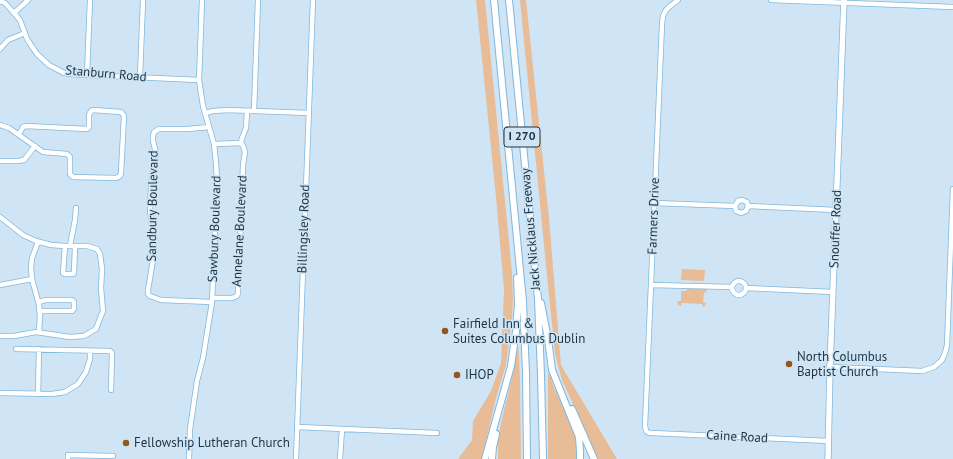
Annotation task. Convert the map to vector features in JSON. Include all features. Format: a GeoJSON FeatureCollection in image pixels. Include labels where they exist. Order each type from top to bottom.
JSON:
{"type":"FeatureCollection","features":[{"type":"Feature","properties":{"kind":"highway","name":"Jack Nicklaus Freeway"},"geometry":{"type":"LineString","coordinates":[[494,0],[524,308],[527,459]]}},
{"type":"Feature","properties":{"kind":"highway","name":"Jack Nicklaus Freeway"},"geometry":{"type":"LineString","coordinates":[[509,0],[538,299],[543,459]]}},
{"type":"Feature","properties":{"kind":"highway"},"geometry":{"type":"LineString","coordinates":[[485,459],[511,366],[516,331],[518,303],[516,222]]}},
{"type":"Feature","properties":{"kind":"highway"},"geometry":{"type":"LineString","coordinates":[[536,274],[552,370],[579,436],[580,459]]}},
{"type":"Feature","properties":{"kind":"highway"},"geometry":{"type":"LineString","coordinates":[[560,389],[569,404],[594,459]]}},
{"type":"Feature","properties":{"kind":"highway"},"geometry":{"type":"LineString","coordinates":[[492,459],[502,401]]}},
{"type":"Feature","properties":{"kind":"main road","name":"Snouffer Road"},"geometry":{"type":"LineString","coordinates":[[828,459],[830,367],[844,1]]}},
{"type":"Feature","properties":{"kind":"street"},"geometry":{"type":"LineString","coordinates":[[14,13],[28,0]]}},
{"type":"Feature","properties":{"kind":"street"},"geometry":{"type":"LineString","coordinates":[[87,75],[90,0]]}},
{"type":"Feature","properties":{"kind":"street"},"geometry":{"type":"LineString","coordinates":[[140,77],[143,0]]}},
{"type":"Feature","properties":{"kind":"street","name":"Sawbury Boulevard"},"geometry":{"type":"LineString","coordinates":[[189,459],[190,429],[212,300],[217,181],[214,144],[201,96],[199,80],[202,0]]}},
{"type":"Feature","properties":{"kind":"street"},"geometry":{"type":"LineString","coordinates":[[254,111],[258,0]]}},
{"type":"Feature","properties":{"kind":"street","name":"Billingsley Road"},"geometry":{"type":"LineString","coordinates":[[296,459],[313,0]]}},
{"type":"Feature","properties":{"kind":"street","name":"Farmers Drive"},"geometry":{"type":"LineString","coordinates":[[646,431],[645,419],[662,24],[663,16],[666,10],[678,0]]}},
{"type":"Feature","properties":{"kind":"street"},"geometry":{"type":"LineString","coordinates":[[771,0],[844,1],[953,7]]}},
{"type":"Feature","properties":{"kind":"street","name":"Stanburn Road"},"geometry":{"type":"LineString","coordinates":[[0,1],[5,4],[20,20],[27,39],[37,54],[49,65],[64,73],[199,80]]}},
{"type":"Feature","properties":{"kind":"street"},"geometry":{"type":"LineString","coordinates":[[0,48],[8,40],[25,33]]}},
{"type":"Feature","properties":{"kind":"street"},"geometry":{"type":"LineString","coordinates":[[0,125],[9,128],[43,152],[68,154],[70,158],[70,174],[73,177],[116,178],[120,176],[124,116],[119,111],[93,110],[90,113],[89,127],[87,129],[26,126],[18,134]]}},
{"type":"Feature","properties":{"kind":"street"},"geometry":{"type":"LineString","coordinates":[[206,113],[228,110],[309,113]]}},
{"type":"Feature","properties":{"kind":"street","name":"Annelane Boulevard"},"geometry":{"type":"LineString","coordinates":[[212,300],[232,298],[237,296],[238,293],[243,165],[245,152],[244,146],[241,142],[246,128],[247,111]]}},
{"type":"Feature","properties":{"kind":"street","name":"Sandbury Boulevard"},"geometry":{"type":"LineString","coordinates":[[209,127],[159,129],[154,132],[153,136],[156,153],[151,185],[150,210],[154,240],[153,260],[148,290],[150,296],[160,300],[212,300]]}},
{"type":"Feature","properties":{"kind":"street"},"geometry":{"type":"LineString","coordinates":[[214,144],[241,142]]}},
{"type":"Feature","properties":{"kind":"street"},"geometry":{"type":"LineString","coordinates":[[0,161],[24,160],[35,146]]}},
{"type":"Feature","properties":{"kind":"street"},"geometry":{"type":"LineString","coordinates":[[830,367],[922,370],[934,367],[942,360],[947,345],[953,189]]}},
{"type":"Feature","properties":{"kind":"street"},"geometry":{"type":"LineString","coordinates":[[735,206],[736,202],[742,200],[747,202],[748,206]]}},
{"type":"Feature","properties":{"kind":"street"},"geometry":{"type":"LineString","coordinates":[[654,203],[735,206]]}},
{"type":"Feature","properties":{"kind":"street"},"geometry":{"type":"LineString","coordinates":[[735,206],[736,211],[741,213],[746,211],[748,206]]}},
{"type":"Feature","properties":{"kind":"street"},"geometry":{"type":"LineString","coordinates":[[748,206],[836,210]]}},
{"type":"Feature","properties":{"kind":"street"},"geometry":{"type":"LineString","coordinates":[[75,247],[74,273],[65,274],[63,273],[67,246],[75,220],[76,208]]}},
{"type":"Feature","properties":{"kind":"street"},"geometry":{"type":"LineString","coordinates":[[0,217],[22,235],[38,242],[51,245],[75,247],[87,246],[97,249],[100,254],[102,269],[101,288],[103,311],[96,329],[84,336],[70,337],[39,332],[14,336],[0,336]]}},
{"type":"Feature","properties":{"kind":"street"},"geometry":{"type":"LineString","coordinates":[[38,242],[32,258],[31,267],[32,279],[38,302],[39,332]]}},
{"type":"Feature","properties":{"kind":"street"},"geometry":{"type":"LineString","coordinates":[[0,285],[32,279]]}},
{"type":"Feature","properties":{"kind":"street"},"geometry":{"type":"LineString","coordinates":[[732,287],[735,282],[739,281],[743,282],[746,288]]}},
{"type":"Feature","properties":{"kind":"street"},"geometry":{"type":"LineString","coordinates":[[651,285],[732,287]]}},
{"type":"Feature","properties":{"kind":"street"},"geometry":{"type":"LineString","coordinates":[[732,287],[734,292],[738,294],[743,293],[746,288]]}},
{"type":"Feature","properties":{"kind":"street"},"geometry":{"type":"LineString","coordinates":[[746,288],[833,292]]}},
{"type":"Feature","properties":{"kind":"street"},"geometry":{"type":"LineString","coordinates":[[38,302],[46,300],[72,300],[74,302],[74,309],[72,311],[39,311]]}},
{"type":"Feature","properties":{"kind":"street"},"geometry":{"type":"LineString","coordinates":[[16,349],[110,351],[112,353],[111,390]]}},
{"type":"Feature","properties":{"kind":"street"},"geometry":{"type":"LineString","coordinates":[[38,394],[39,349]]}},
{"type":"Feature","properties":{"kind":"street"},"geometry":{"type":"LineString","coordinates":[[0,393],[52,394],[65,392],[78,384],[86,372],[90,359],[90,350]]}},
{"type":"Feature","properties":{"kind":"street"},"geometry":{"type":"LineString","coordinates":[[297,427],[437,433]]}},
{"type":"Feature","properties":{"kind":"street"},"geometry":{"type":"LineString","coordinates":[[340,459],[342,429]]}},
{"type":"Feature","properties":{"kind":"street","name":"Caine Road"},"geometry":{"type":"LineString","coordinates":[[646,431],[649,433],[829,441]]}},
{"type":"Feature","properties":{"kind":"street"},"geometry":{"type":"LineString","coordinates":[[68,459],[68,454],[113,456]]}},
{"type":"Feature","properties":{"kind":"shaded area"},"geometry":{"type":"Polygon","coordinates":[[[476,0],[485,0],[512,272],[513,301],[506,365],[496,398],[482,459],[458,459],[472,440],[473,421],[491,391],[501,363],[504,290],[476,0]]]}},
{"type":"Feature","properties":{"kind":"shaded area"},"geometry":{"type":"Polygon","coordinates":[[[520,0],[526,0],[549,218],[561,365],[617,459],[598,459],[562,380],[555,353],[520,0]]]}},
{"type":"Feature","properties":{"kind":"shaded area"},"geometry":{"type":"Polygon","coordinates":[[[682,269],[705,270],[704,281],[681,280],[682,269]]]}},
{"type":"Feature","properties":{"kind":"shaded area"},"geometry":{"type":"Polygon","coordinates":[[[688,288],[707,289],[704,293],[703,302],[706,303],[705,306],[703,307],[702,304],[682,303],[681,306],[678,305],[677,302],[681,301],[681,291],[686,291],[688,288]]]}},
{"type":"Feature","properties":{"kind":"shaded area"},"geometry":{"type":"Polygon","coordinates":[[[518,346],[521,459],[498,459],[498,440],[501,423],[518,346]]]}},
{"type":"Feature","properties":{"kind":"shaded area"},"geometry":{"type":"Polygon","coordinates":[[[548,374],[550,374],[553,385],[572,427],[575,437],[577,459],[548,459],[548,374]]]}},
{"type":"Feature","properties":{"kind":"place","name":"Fairfield Inn & Suites Columbus Dublin"},"geometry":{"type":"Point","coordinates":[445,331]}},
{"type":"Feature","properties":{"kind":"place","name":"North Columbus Baptist Church"},"geometry":{"type":"Point","coordinates":[789,364]}},
{"type":"Feature","properties":{"kind":"place","name":"IHOP"},"geometry":{"type":"Point","coordinates":[457,375]}},
{"type":"Feature","properties":{"kind":"place","name":"Fellowship Lutheran Church"},"geometry":{"type":"Point","coordinates":[126,443]}}]}
